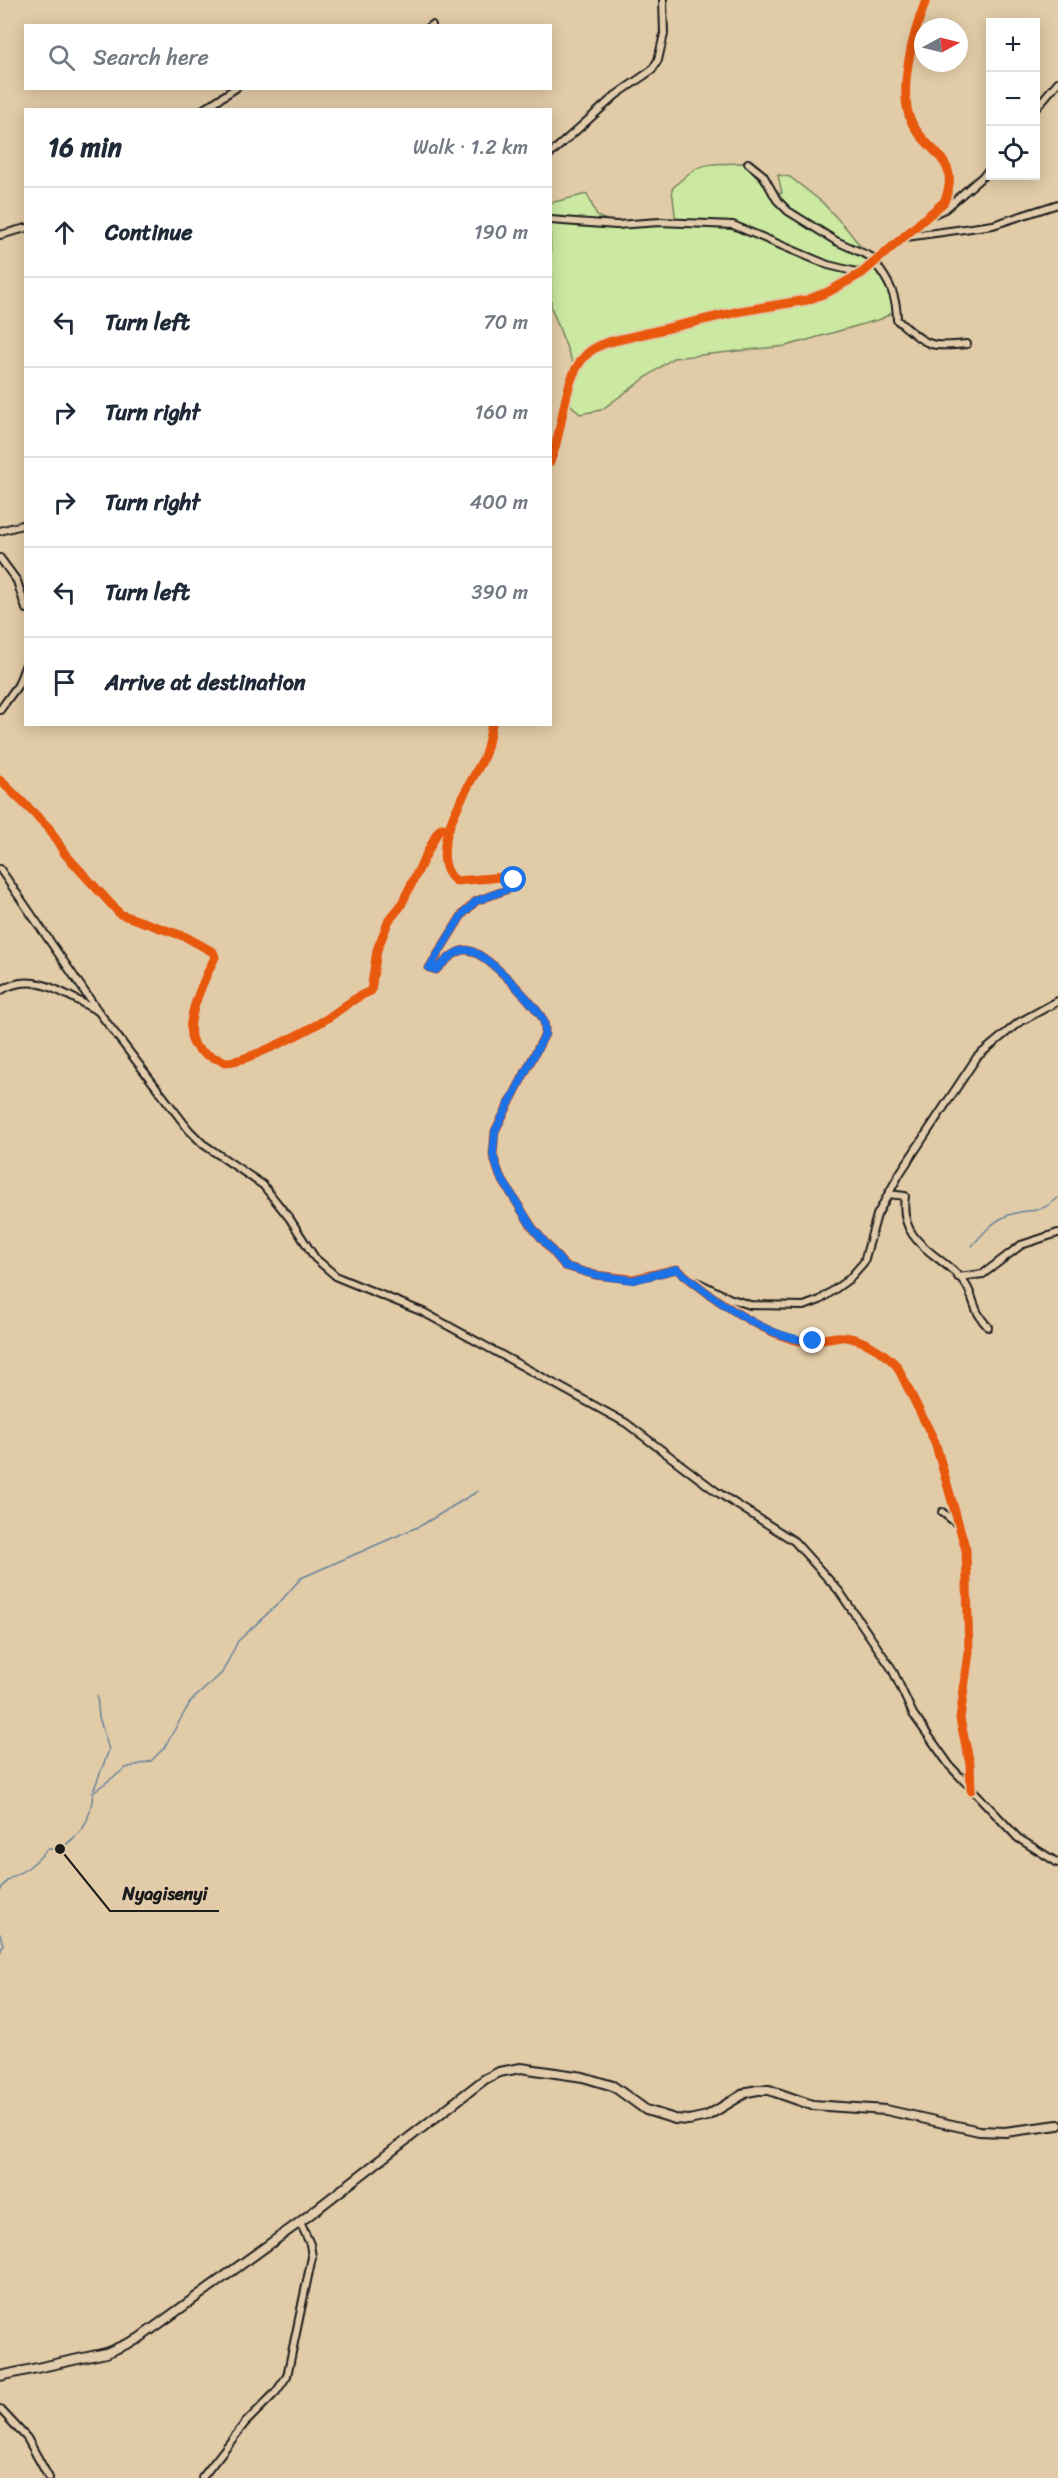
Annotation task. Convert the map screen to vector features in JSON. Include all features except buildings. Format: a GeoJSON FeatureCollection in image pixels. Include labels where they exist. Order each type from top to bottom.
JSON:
{"type":"FeatureCollection","features":[{"type":"Feature","properties":{"kind":"main road"},"geometry":{"type":"LineString","coordinates":[[0,2376],[106,2353],[138,2339],[300,2222],[485,2079],[509,2069],[545,2070],[613,2086],[646,2110],[675,2119],[689,2120],[707,2116],[747,2092],[769,2090],[812,2105],[886,2110],[979,2131],[1005,2132],[1058,2125]]}},
{"type":"Feature","properties":{"kind":"street"},"geometry":{"type":"LineString","coordinates":[[552,152],[616,95],[652,70],[658,60],[664,34],[663,0]]}},
{"type":"Feature","properties":{"kind":"street"},"geometry":{"type":"LineString","coordinates":[[552,458],[557,447],[570,385],[577,366],[593,349],[609,342],[741,311],[807,300],[862,273],[944,202],[950,189],[950,176],[942,156],[912,122],[906,88],[908,57],[926,0]]}},
{"type":"Feature","properties":{"kind":"street"},"geometry":{"type":"LineString","coordinates":[[1040,102],[1058,82]]}},
{"type":"Feature","properties":{"kind":"street"},"geometry":{"type":"LineString","coordinates":[[205,108],[233,90]]}},
{"type":"Feature","properties":{"kind":"street"},"geometry":{"type":"LineString","coordinates":[[748,163],[763,175],[777,200],[788,211],[836,241],[877,261],[895,296],[897,320],[923,341],[937,347],[967,344]]}},
{"type":"Feature","properties":{"kind":"street"},"geometry":{"type":"LineString","coordinates":[[928,217],[945,209],[986,173]]}},
{"type":"Feature","properties":{"kind":"street"},"geometry":{"type":"LineString","coordinates":[[905,237],[993,225],[1058,204]]}},
{"type":"Feature","properties":{"kind":"street"},"geometry":{"type":"LineString","coordinates":[[552,220],[616,225],[660,222],[733,225],[828,265],[862,273]]}},
{"type":"Feature","properties":{"kind":"street"},"geometry":{"type":"LineString","coordinates":[[0,235],[24,229]]}},
{"type":"Feature","properties":{"kind":"street"},"geometry":{"type":"LineString","coordinates":[[0,531],[24,525]]}},
{"type":"Feature","properties":{"kind":"street"},"geometry":{"type":"LineString","coordinates":[[0,558],[17,581],[24,603]]}},
{"type":"Feature","properties":{"kind":"street"},"geometry":{"type":"LineString","coordinates":[[0,710],[18,685],[24,669]]}},
{"type":"Feature","properties":{"kind":"street"},"geometry":{"type":"LineString","coordinates":[[491,726],[483,758],[456,809],[449,830],[445,849],[447,868],[451,877],[456,881],[510,878],[515,883],[514,887],[476,901],[462,915],[429,968],[436,970],[460,951],[470,951],[490,963],[534,1009],[545,1025],[545,1034],[495,1131],[493,1155],[500,1176],[532,1227],[565,1266],[595,1275],[633,1280],[677,1269],[698,1288],[751,1320],[779,1333],[799,1341],[848,1337],[889,1358],[897,1366],[932,1433],[966,1550],[969,1652],[960,1719],[970,1764],[971,1790]]}},
{"type":"Feature","properties":{"kind":"street"},"geometry":{"type":"LineString","coordinates":[[0,780],[49,828],[65,855],[120,914],[186,937],[213,952],[215,957],[193,1015],[191,1036],[195,1046],[226,1062],[248,1057],[279,1042],[371,991],[377,950],[389,920],[400,907],[437,833],[441,828],[449,830]]}},
{"type":"Feature","properties":{"kind":"street"},"geometry":{"type":"LineString","coordinates":[[0,869],[98,1011],[189,1131],[203,1144],[263,1185],[322,1266],[355,1285],[423,1312],[626,1424],[717,1492],[794,1541],[839,1591],[892,1669],[914,1714],[950,1766],[1018,1838],[1058,1863]]}},
{"type":"Feature","properties":{"kind":"street"},"geometry":{"type":"LineString","coordinates":[[0,991],[16,983],[43,984],[67,993],[98,1011]]}},
{"type":"Feature","properties":{"kind":"street"},"geometry":{"type":"LineString","coordinates":[[687,1278],[729,1299],[750,1305],[812,1305],[858,1271],[864,1262],[877,1215],[888,1194],[937,1113],[976,1057],[1017,1023],[1058,1001]]}},
{"type":"Feature","properties":{"kind":"street"},"geometry":{"type":"LineString","coordinates":[[888,1194],[905,1196],[905,1215],[919,1244],[928,1254],[954,1269],[965,1283],[974,1310],[988,1327]]}},
{"type":"Feature","properties":{"kind":"street"},"geometry":{"type":"LineString","coordinates":[[958,1277],[983,1274],[1022,1245],[1058,1233]]}},
{"type":"Feature","properties":{"kind":"street"},"geometry":{"type":"LineString","coordinates":[[942,1512],[961,1527]]}},
{"type":"Feature","properties":{"kind":"street"},"geometry":{"type":"LineString","coordinates":[[202,2478],[245,2422],[276,2392],[287,2376],[312,2257],[310,2244],[300,2222]]}},
{"type":"Feature","properties":{"kind":"street"},"geometry":{"type":"LineString","coordinates":[[0,2409],[27,2438],[49,2478]]}},
{"type":"Feature","properties":{"kind":"green space"},"geometry":{"type":"Polygon","coordinates":[[[743,163],[776,195],[782,193],[778,175],[790,177],[822,202],[847,229],[885,278],[895,311],[881,319],[786,346],[673,358],[601,410],[580,414],[565,399],[575,369],[552,310],[552,203],[587,194],[597,216],[611,222],[676,223],[672,189],[696,169],[711,164],[743,163]]]}},
{"type":"Feature","properties":{"kind":"waterway"},"geometry":{"type":"LineString","coordinates":[[972,1246],[988,1228],[1003,1218],[1044,1208],[1058,1198]]}},
{"type":"Feature","properties":{"kind":"waterway"},"geometry":{"type":"LineString","coordinates":[[93,1792],[126,1768],[151,1761],[164,1748],[191,1701],[222,1673],[238,1641],[280,1602],[301,1578],[422,1525],[478,1491]]}},
{"type":"Feature","properties":{"kind":"waterway"},"geometry":{"type":"LineString","coordinates":[[94,1789],[109,1750],[99,1717],[97,1696]]}},
{"type":"Feature","properties":{"kind":"waterway"},"geometry":{"type":"LineString","coordinates":[[0,1892],[8,1880],[32,1865],[48,1849],[60,1849],[75,1837],[88,1819],[93,1793]]}},
{"type":"Feature","properties":{"kind":"waterway"},"geometry":{"type":"LineString","coordinates":[[0,1934],[3,1945],[0,1953]]}},
{"type":"Feature","properties":{"kind":"cycle path"},"geometry":{"type":"LineString","coordinates":[[552,457],[572,378],[577,366],[593,349],[609,342],[741,311],[807,300],[828,292],[862,273],[944,202],[949,188],[946,166],[912,123],[906,95],[908,62],[926,0]]}},
{"type":"Feature","properties":{"kind":"cycle path"},"geometry":{"type":"LineString","coordinates":[[492,726],[484,757],[451,821],[444,855],[447,869],[456,881],[504,877],[515,880],[514,887],[476,901],[462,915],[429,968],[436,970],[450,957],[463,950],[475,953],[507,978],[543,1020],[545,1034],[495,1131],[493,1155],[500,1176],[532,1227],[565,1266],[595,1275],[633,1279],[677,1269],[735,1312],[769,1330],[800,1341],[836,1337],[861,1341],[885,1355],[897,1366],[935,1442],[966,1550],[969,1652],[960,1719],[970,1764],[971,1790]]}},
{"type":"Feature","properties":{"kind":"cycle path"},"geometry":{"type":"LineString","coordinates":[[0,780],[49,828],[65,854],[120,914],[186,937],[213,952],[215,957],[192,1015],[192,1038],[196,1047],[202,1052],[226,1062],[248,1057],[293,1037],[371,991],[377,950],[389,920],[400,907],[437,833],[441,828],[449,829]]}},
{"type":"Feature","properties":{"kind":"place","name":"Nyagisenyi"},"geometry":{"type":"Point","coordinates":[60,1849]}},
{"type":"Feature","properties":{"kind":"route"},"geometry":{"type":"LineString","coordinates":[[514,880],[514,887],[476,901],[462,915],[429,968],[430,971],[436,970],[460,951],[470,951],[490,963],[534,1009],[545,1025],[545,1034],[495,1131],[493,1155],[500,1176],[516,1206],[565,1266],[595,1275],[633,1280],[663,1270],[677,1269],[698,1288],[751,1320],[799,1341],[813,1341]]}}]}
